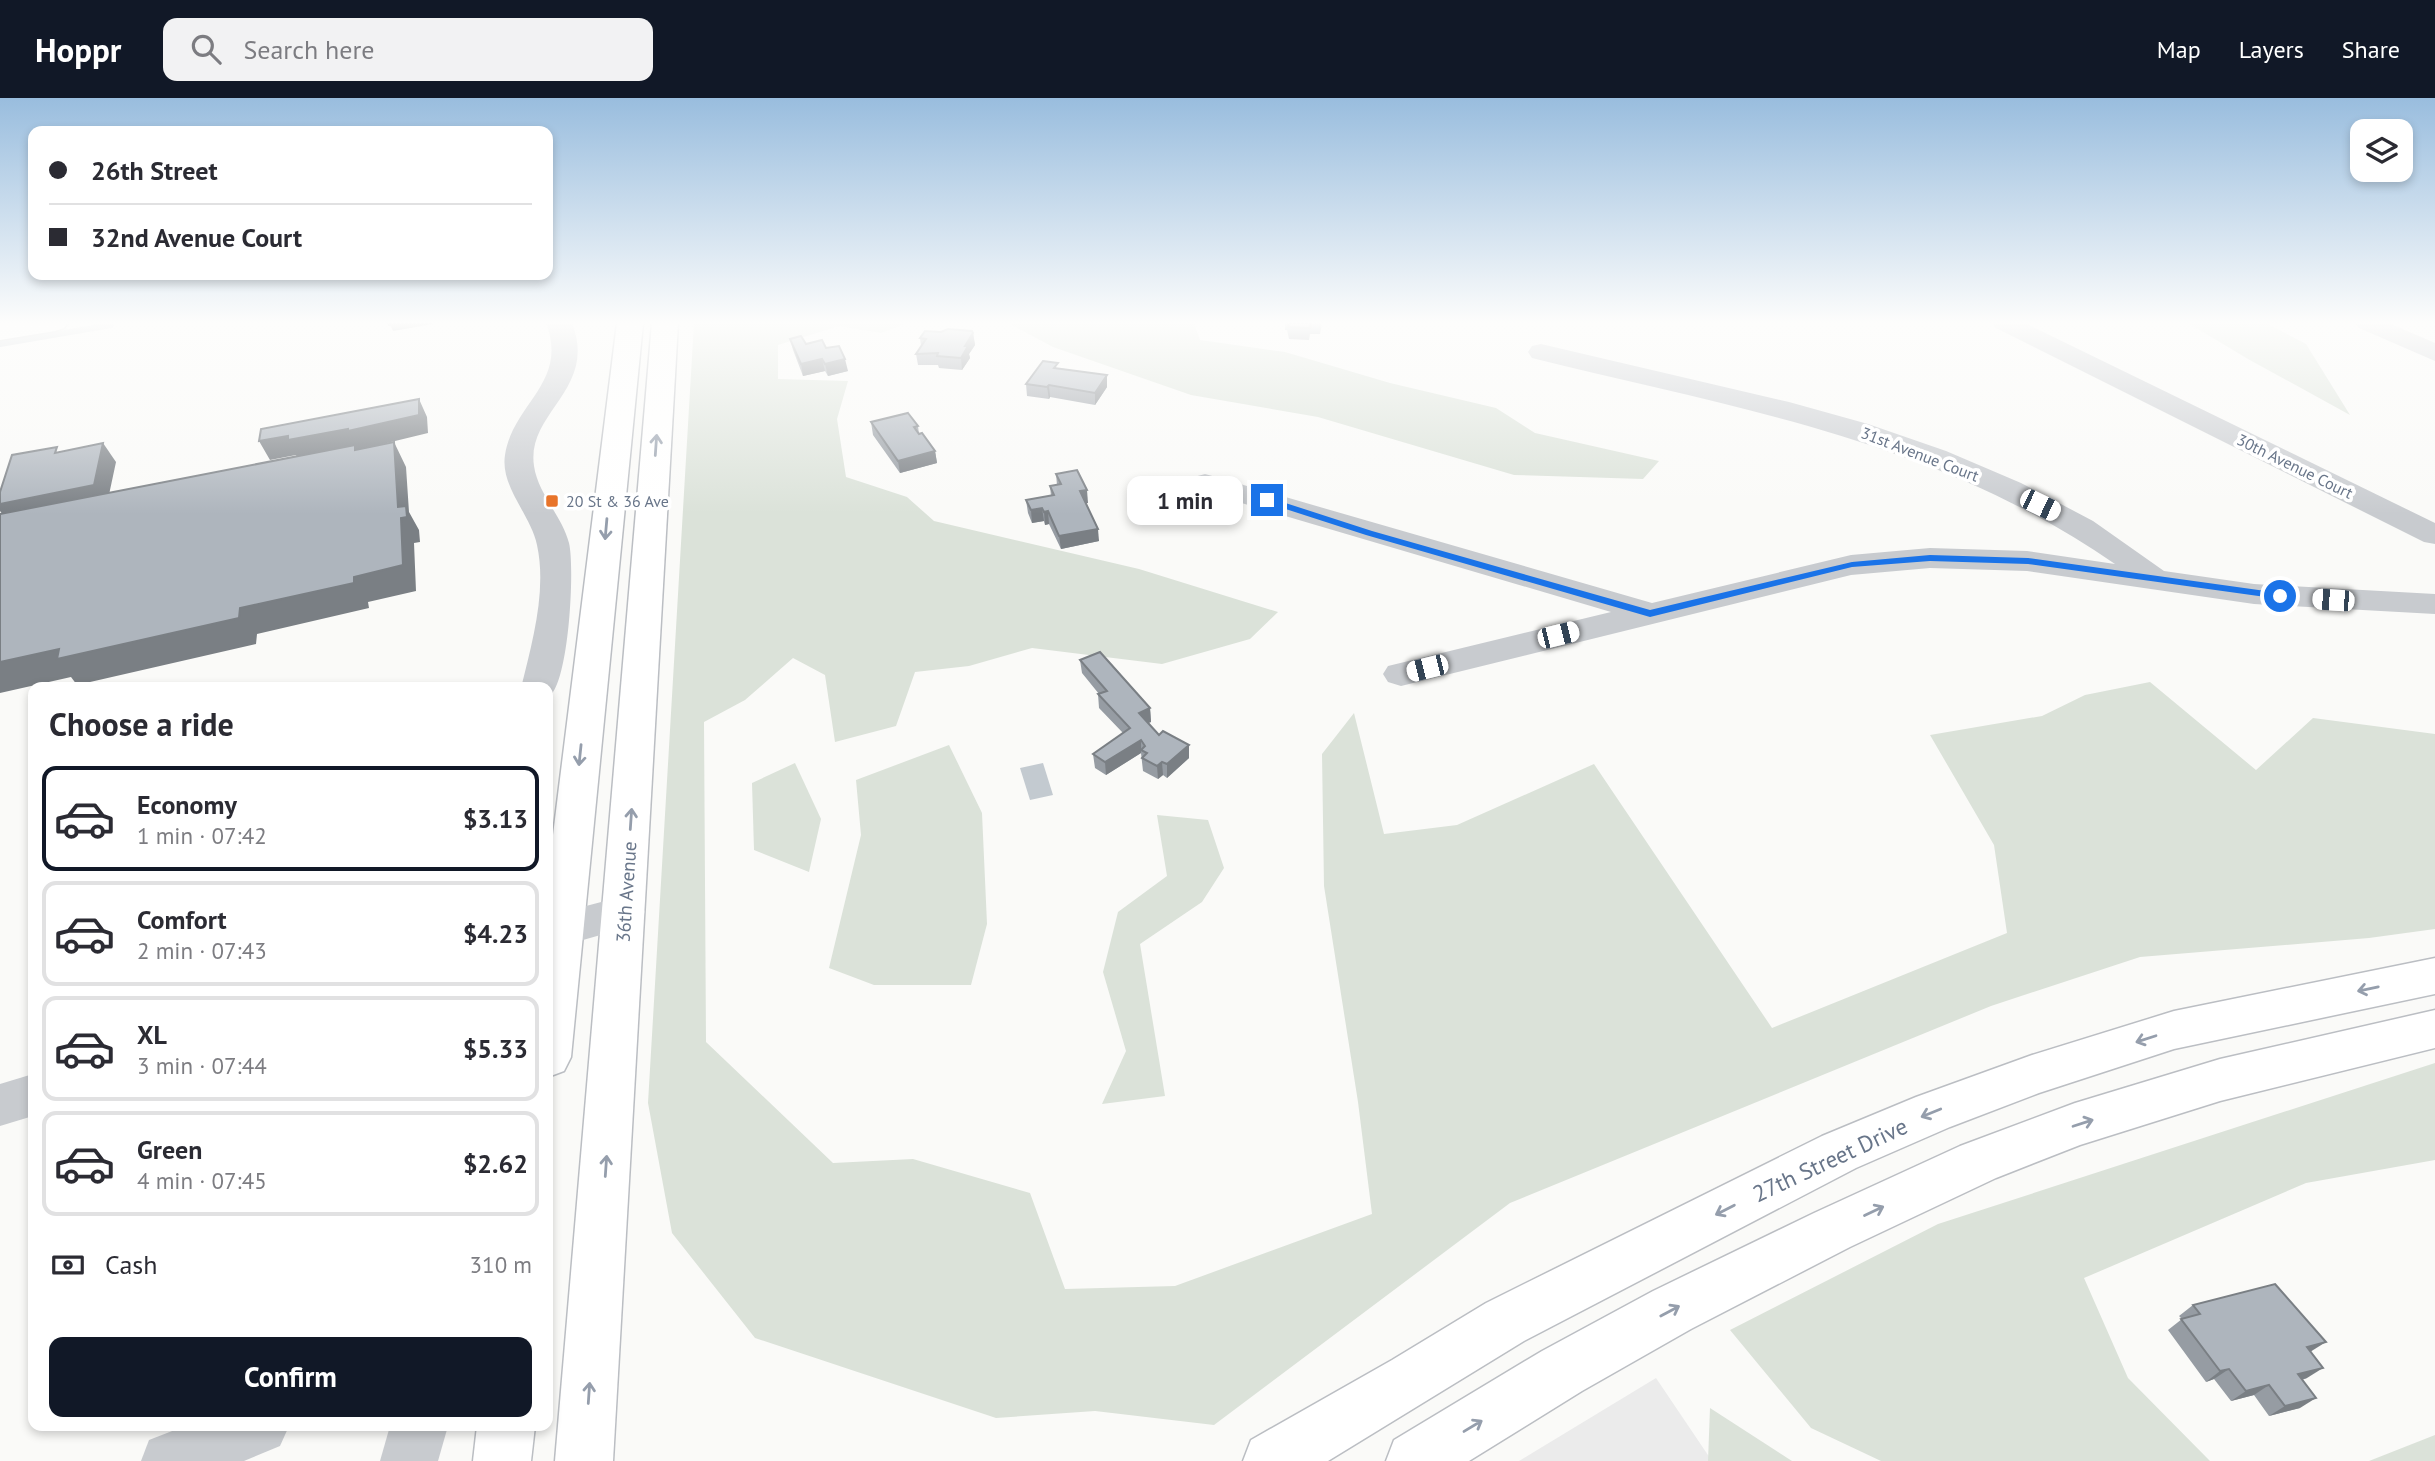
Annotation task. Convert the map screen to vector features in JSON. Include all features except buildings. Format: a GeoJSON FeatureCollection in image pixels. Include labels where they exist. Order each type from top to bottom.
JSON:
{"type":"FeatureCollection","features":[{"type":"Feature","properties":{"kind":"main road"},"geometry":{"type":"LineString","coordinates":[[553,967],[555,931],[622,387]]}},
{"type":"Feature","properties":{"kind":"main road","name":"36th Avenue"},"geometry":{"type":"LineString","coordinates":[[584,1461],[661,387]]}},
{"type":"Feature","properties":{"kind":"main road","name":"27th Street Drive"},"geometry":{"type":"LineString","coordinates":[[1272,1461],[1412,1380],[1505,1322],[1839,1152],[1933,1112],[2032,1075],[2174,1030],[2435,976]]}},
{"type":"Feature","properties":{"kind":"main road"},"geometry":{"type":"LineString","coordinates":[[1415,1461],[1562,1371],[1672,1310],[1832,1230],[1978,1162],[2075,1125],[2220,1080],[2435,1029]]}},
{"type":"Feature","properties":{"kind":"main road"},"geometry":{"type":"LineString","coordinates":[[502,1461],[505,1431]]}},
{"type":"Feature","properties":{"kind":"street"},"geometry":{"type":"LineString","coordinates":[[540,682],[556,569],[547,524],[520,473],[518,460],[529,429],[554,387]]}},
{"type":"Feature","properties":{"kind":"street","name":"31st Avenue Court"},"geometry":{"type":"LineString","coordinates":[[1687,387],[1803,414],[1901,445],[1962,469],[2057,514],[2123,553],[2154,578]]}},
{"type":"Feature","properties":{"kind":"street","name":"30th Avenue Court"},"geometry":{"type":"LineString","coordinates":[[2134,387],[2435,535]]}},
{"type":"Feature","properties":{"kind":"street"},"geometry":{"type":"LineString","coordinates":[[1205,483],[1650,614]]}},
{"type":"Feature","properties":{"kind":"street"},"geometry":{"type":"LineString","coordinates":[[1401,674],[1852,565],[1930,558],[2028,561],[2254,594],[2435,604]]}},
{"type":"Feature","properties":{"kind":"street"},"geometry":{"type":"LineString","coordinates":[[555,931],[624,912]]}},
{"type":"Feature","properties":{"kind":"street"},"geometry":{"type":"LineString","coordinates":[[0,1105],[28,1097]]}},
{"type":"Feature","properties":{"kind":"street"},"geometry":{"type":"LineString","coordinates":[[170,1461],[247,1431]]}},
{"type":"Feature","properties":{"kind":"street"},"geometry":{"type":"LineString","coordinates":[[409,1461],[418,1431]]}},
{"type":"Feature","properties":{"kind":"shaded area"},"geometry":{"type":"Polygon","coordinates":[[[690,387],[846,387],[837,419],[846,477],[907,497],[934,521],[1139,569],[1278,612],[1250,639],[1162,664],[1032,648],[969,666],[915,672],[896,726],[835,742],[825,675],[793,658],[745,700],[704,722],[706,1042],[833,1163],[913,1159],[1030,1193],[1065,1289],[1175,1286],[1372,1214],[1358,1102],[1324,886],[1322,754],[1354,713],[1384,834],[1457,825],[1594,764],[1772,1028],[2007,933],[1994,845],[1930,735],[2042,716],[2085,695],[2150,682],[2256,770],[2313,718],[2435,734],[2435,929],[2369,938],[2140,957],[1991,1006],[1510,1203],[1214,1425],[1095,1411],[996,1418],[755,1338],[672,1233],[648,1103],[690,387]]]}},
{"type":"Feature","properties":{"kind":"shaded area"},"geometry":{"type":"Polygon","coordinates":[[[1167,387],[1405,387],[1496,408],[1535,433],[1659,461],[1643,479],[1514,475],[1318,417],[1191,395],[1167,387]]]}},
{"type":"Feature","properties":{"kind":"shaded area"},"geometry":{"type":"Polygon","coordinates":[[[2298,387],[2332,387],[2350,415],[2298,387]]]}},
{"type":"Feature","properties":{"kind":"shaded area"},"geometry":{"type":"Polygon","coordinates":[[[949,745],[982,813],[987,924],[971,985],[874,985],[829,968],[861,835],[856,780],[949,745]]]}},
{"type":"Feature","properties":{"kind":"shaded area"},"geometry":{"type":"Polygon","coordinates":[[[795,763],[821,819],[809,872],[754,850],[752,783],[795,763]]]}},
{"type":"Feature","properties":{"kind":"shaded area"},"geometry":{"type":"Polygon","coordinates":[[[1043,763],[1053,795],[1030,800],[1020,768],[1043,763]]]}},
{"type":"Feature","properties":{"kind":"shaded area"},"geometry":{"type":"Polygon","coordinates":[[[1157,815],[1208,820],[1224,868],[1202,902],[1140,944],[1165,1096],[1102,1104],[1126,1051],[1103,972],[1118,912],[1167,876],[1157,815]]]}},
{"type":"Feature","properties":{"kind":"shaded area"},"geometry":{"type":"Polygon","coordinates":[[[2435,1063],[2435,1160],[2306,1183],[2084,1278],[2128,1378],[2210,1461],[1881,1461],[1811,1428],[1730,1330],[1938,1224],[2435,1063]]]}},
{"type":"Feature","properties":{"kind":"shaded area"},"geometry":{"type":"Polygon","coordinates":[[[1656,1378],[1712,1461],[1519,1461],[1656,1378]]]}},
{"type":"Feature","properties":{"kind":"shaded area"},"geometry":{"type":"Polygon","coordinates":[[[1710,1408],[1792,1461],[1708,1461],[1710,1408]]]}},
{"type":"Feature","properties":{"kind":"shaded area"},"geometry":{"type":"Polygon","coordinates":[[[2435,1435],[2435,1461],[2369,1461],[2435,1435]]]}},
{"type":"Feature","properties":{"kind":"place","name":"20 St & 36 Ave"},"geometry":{"type":"Point","coordinates":[552,501]}},
{"type":"Feature","properties":{"kind":"route"},"geometry":{"type":"LineString","coordinates":[[1267,500],[1369,533],[1650,614],[1852,565],[1930,558],[2028,561],[2076,566],[2280,596]]}}]}
